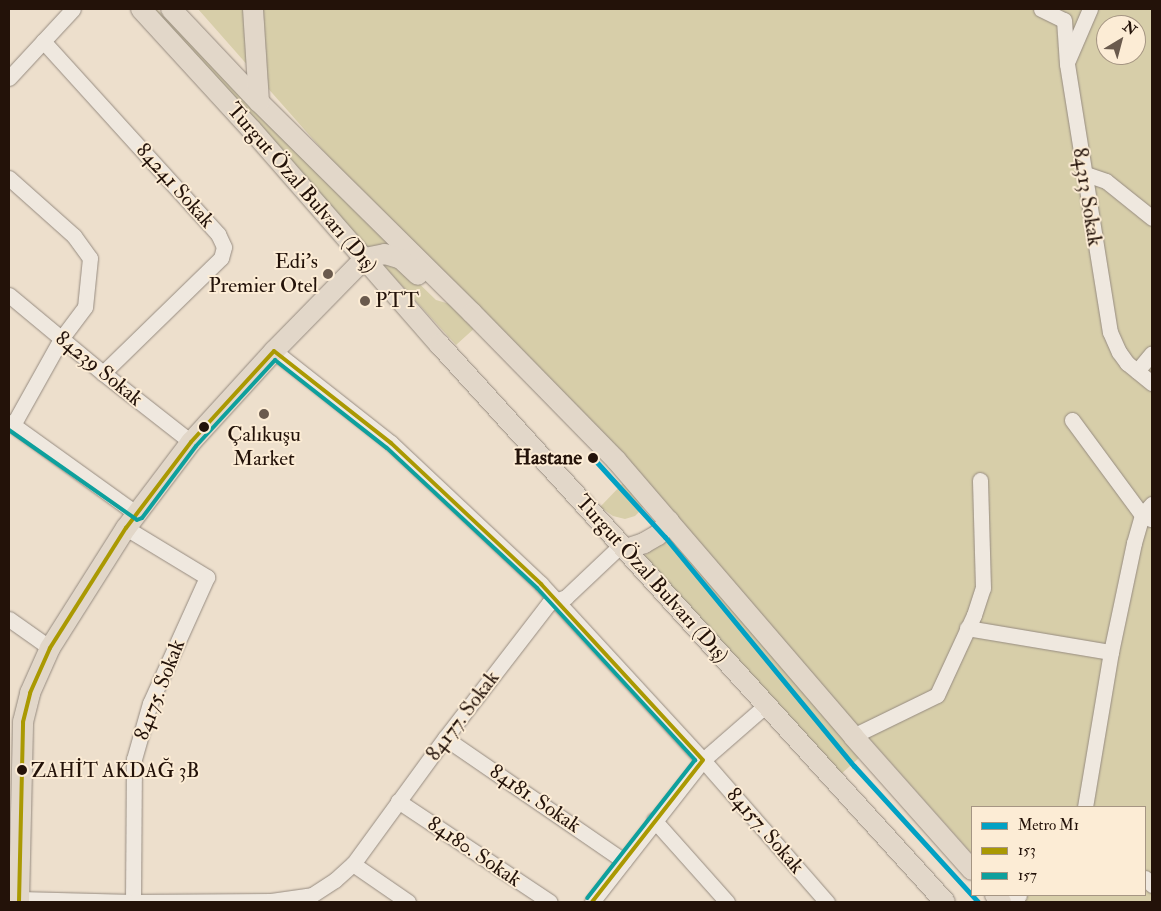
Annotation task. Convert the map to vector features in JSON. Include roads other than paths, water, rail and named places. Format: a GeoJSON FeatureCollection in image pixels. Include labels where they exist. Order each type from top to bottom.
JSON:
{"type":"FeatureCollection","features":[{"type":"Feature","properties":{"kind":"main road","name":"Turgut Özal Bulvarı (Dış)"},"geometry":{"type":"LineString","coordinates":[[141,9],[365,258],[439,344],[945,902]]}},
{"type":"Feature","properties":{"kind":"main road","name":"Turgut Özal Bulvarı (Dış)"},"geometry":{"type":"LineString","coordinates":[[171,9],[259,102],[472,313],[616,460],[853,736],[971,869]]}},
{"type":"Feature","properties":{"kind":"main road"},"geometry":{"type":"LineString","coordinates":[[253,9],[259,102]]}},
{"type":"Feature","properties":{"kind":"main road"},"geometry":{"type":"LineString","coordinates":[[19,901],[15,754],[30,693],[50,648],[131,521],[191,442],[274,351],[365,258],[385,254],[401,259],[441,299],[472,313]]}},
{"type":"Feature","properties":{"kind":"main road"},"geometry":{"type":"LineString","coordinates":[[624,546],[644,544],[658,535],[669,521]]}},
{"type":"Feature","properties":{"kind":"street"},"geometry":{"type":"LineString","coordinates":[[9,78],[73,9]]}},
{"type":"Feature","properties":{"kind":"street","name":"84313 Sokak"},"geometry":{"type":"LineString","coordinates":[[1041,9],[1064,14],[1067,64],[1083,174],[1110,332],[1119,352],[1137,371],[1152,383]]}},
{"type":"Feature","properties":{"kind":"street"},"geometry":{"type":"LineString","coordinates":[[1067,64],[1090,9]]}},
{"type":"Feature","properties":{"kind":"street","name":"84241 Sokak"},"geometry":{"type":"LineString","coordinates":[[43,41],[218,234],[224,247],[221,258],[102,373]]}},
{"type":"Feature","properties":{"kind":"street"},"geometry":{"type":"LineString","coordinates":[[1083,174],[1106,181],[1152,218]]}},
{"type":"Feature","properties":{"kind":"street"},"geometry":{"type":"LineString","coordinates":[[9,178],[74,236],[90,258],[85,307],[61,339],[11,423],[131,521]]}},
{"type":"Feature","properties":{"kind":"street","name":"84239 Sokak"},"geometry":{"type":"LineString","coordinates":[[9,295],[102,373],[191,442]]}},
{"type":"Feature","properties":{"kind":"street","name":"84157. Sokak"},"geometry":{"type":"LineString","coordinates":[[274,351],[391,443],[556,600],[702,760],[827,902]]}},
{"type":"Feature","properties":{"kind":"street"},"geometry":{"type":"LineString","coordinates":[[1137,371],[1152,353]]}},
{"type":"Feature","properties":{"kind":"street"},"geometry":{"type":"LineString","coordinates":[[1072,420],[1149,513],[1134,543],[1111,652],[1085,806]]}},
{"type":"Feature","properties":{"kind":"street"},"geometry":{"type":"LineString","coordinates":[[853,736],[937,695],[974,615],[983,588],[980,480]]}},
{"type":"Feature","properties":{"kind":"street","name":"84175. Sokak"},"geometry":{"type":"LineString","coordinates":[[131,521],[207,577],[150,703],[134,759],[133,902]]}},
{"type":"Feature","properties":{"kind":"street","name":"84177. Sokak"},"geometry":{"type":"LineString","coordinates":[[19,901],[272,901],[314,898],[353,864],[445,738],[549,603],[566,596],[624,546]]}},
{"type":"Feature","properties":{"kind":"street"},"geometry":{"type":"LineString","coordinates":[[9,619],[50,648]]}},
{"type":"Feature","properties":{"kind":"street"},"geometry":{"type":"LineString","coordinates":[[967,628],[1111,652]]}},
{"type":"Feature","properties":{"kind":"street"},"geometry":{"type":"LineString","coordinates":[[592,902],[702,760],[766,704]]}},
{"type":"Feature","properties":{"kind":"street","name":"84181. Sokak"},"geometry":{"type":"LineString","coordinates":[[445,738],[624,861]]}},
{"type":"Feature","properties":{"kind":"street","name":"84180. Sokak"},"geometry":{"type":"LineString","coordinates":[[398,801],[550,902]]}},
{"type":"Feature","properties":{"kind":"street"},"geometry":{"type":"LineString","coordinates":[[654,820],[727,902]]}},
{"type":"Feature","properties":{"kind":"street"},"geometry":{"type":"LineString","coordinates":[[353,864],[408,902]]}},
{"type":"Feature","properties":{"kind":"metro line","name":"M1"},"geometry":{"type":"LineString","coordinates":[[593,458],[665,537],[854,766],[971,894]]}},
{"type":"Feature","properties":{"kind":"metro line","name":"M1"},"geometry":{"type":"LineString","coordinates":[[973,896],[978,902]]}},
{"type":"Feature","properties":{"kind":"place","name":"Edi's Premier Otel"},"geometry":{"type":"Point","coordinates":[328,274]}},
{"type":"Feature","properties":{"kind":"place","name":"PTT"},"geometry":{"type":"Point","coordinates":[365,301]}},
{"type":"Feature","properties":{"kind":"place","name":"Çalıkuşu Market"},"geometry":{"type":"Point","coordinates":[264,414]}},
{"type":"Feature","properties":{"kind":"place","name":"Hastane"},"geometry":{"type":"Point","coordinates":[593,458]}},
{"type":"Feature","properties":{"kind":"place","name":"ZAHİT AKDAĞ 3B"},"geometry":{"type":"Point","coordinates":[22,770]}}]}
